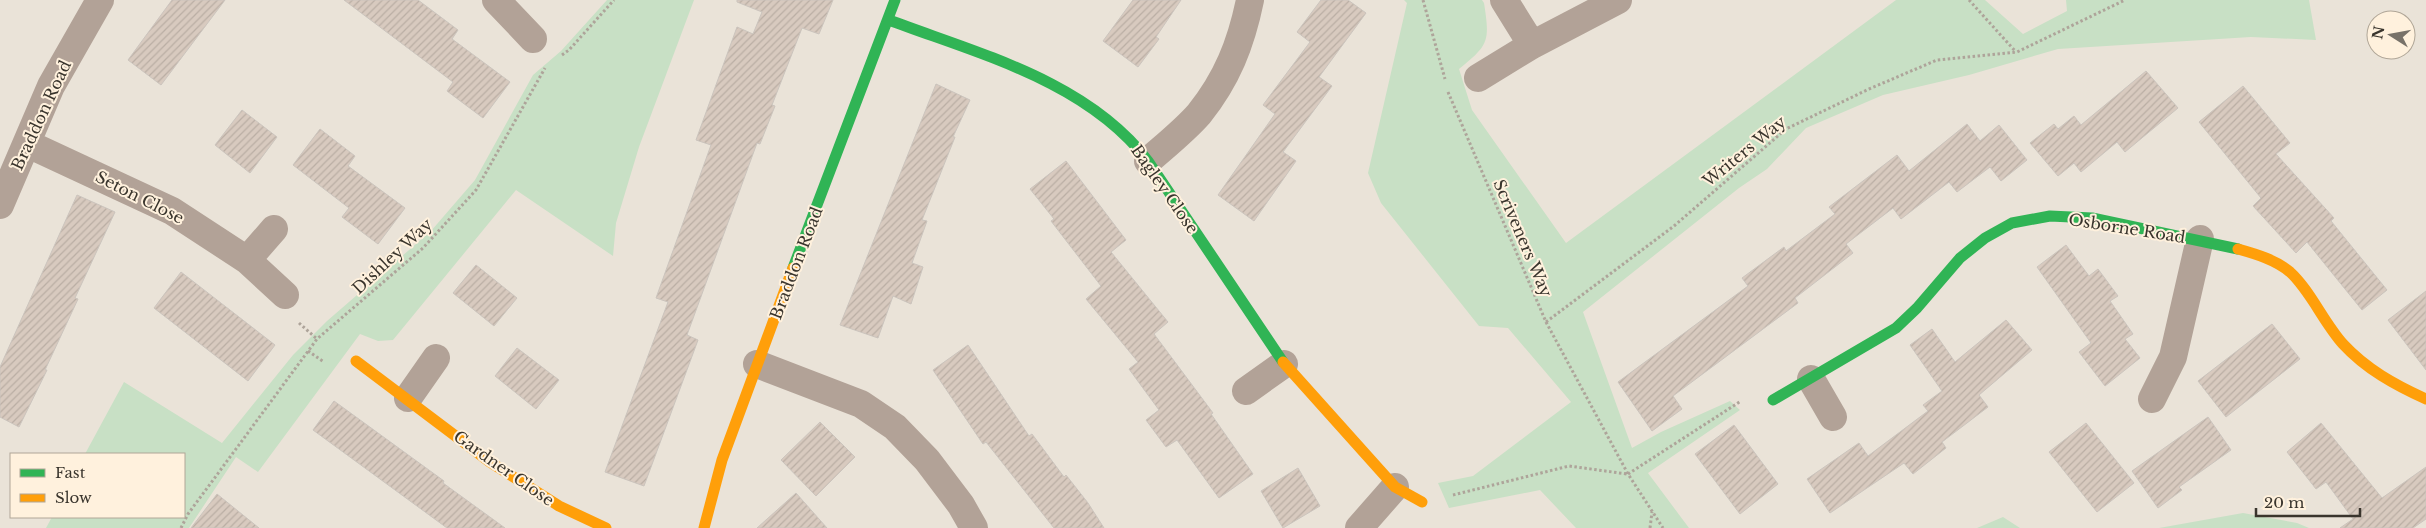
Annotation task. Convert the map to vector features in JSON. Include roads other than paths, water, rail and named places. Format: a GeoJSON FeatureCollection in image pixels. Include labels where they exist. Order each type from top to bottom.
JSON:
{"type":"FeatureCollection","features":[{"type":"Feature","properties":{"kind":"street","name":"Braddon Road"},"geometry":{"type":"LineString","coordinates":[[0,205],[28,144],[51,86],[100,0]]}},
{"type":"Feature","properties":{"kind":"street","name":"Braddon Road"},"geometry":{"type":"LineString","coordinates":[[704,528],[722,460],[895,0]]}},
{"type":"Feature","properties":{"kind":"street"},"geometry":{"type":"LineString","coordinates":[[1148,161],[1198,115],[1224,77],[1242,37],[1250,0]]}},
{"type":"Feature","properties":{"kind":"street"},"geometry":{"type":"LineString","coordinates":[[1504,0],[1532,45]]}},
{"type":"Feature","properties":{"kind":"street"},"geometry":{"type":"LineString","coordinates":[[1478,78],[1532,45],[1618,0]]}},
{"type":"Feature","properties":{"kind":"street"},"geometry":{"type":"LineString","coordinates":[[502,2],[533,39]]}},
{"type":"Feature","properties":{"kind":"street","name":"Bagley Close"},"geometry":{"type":"LineString","coordinates":[[889,20],[1031,76],[1076,97],[1125,133],[1148,161],[1284,364],[1395,487],[1422,502]]}},
{"type":"Feature","properties":{"kind":"street","name":"Seton Close"},"geometry":{"type":"LineString","coordinates":[[28,144],[172,211],[247,260],[285,295]]}},
{"type":"Feature","properties":{"kind":"street","name":"Osborne Road"},"geometry":{"type":"LineString","coordinates":[[1773,400],[1900,325],[1926,298],[1943,275],[1961,257],[1986,238],[2012,223],[2036,218],[2071,217],[2105,221],[2200,239],[2270,259],[2290,272],[2335,336],[2363,365],[2398,387],[2426,399]]}},
{"type":"Feature","properties":{"kind":"street"},"geometry":{"type":"LineString","coordinates":[[247,260],[274,229]]}},
{"type":"Feature","properties":{"kind":"street","name":"Osborne Road"},"geometry":{"type":"LineString","coordinates":[[2152,399],[2173,357],[2200,239]]}},
{"type":"Feature","properties":{"kind":"street"},"geometry":{"type":"LineString","coordinates":[[408,398],[436,358]]}},
{"type":"Feature","properties":{"kind":"street","name":"Gardner Close"},"geometry":{"type":"LineString","coordinates":[[356,360],[490,462],[559,506],[606,528]]}},
{"type":"Feature","properties":{"kind":"street"},"geometry":{"type":"LineString","coordinates":[[757,364],[861,404],[895,428],[927,460],[961,505],[974,528]]}},
{"type":"Feature","properties":{"kind":"street"},"geometry":{"type":"LineString","coordinates":[[1246,392],[1284,364]]}},
{"type":"Feature","properties":{"kind":"street"},"geometry":{"type":"LineString","coordinates":[[1811,379],[1834,417]]}},
{"type":"Feature","properties":{"kind":"street"},"geometry":{"type":"LineString","coordinates":[[1359,528],[1395,487]]}}]}
